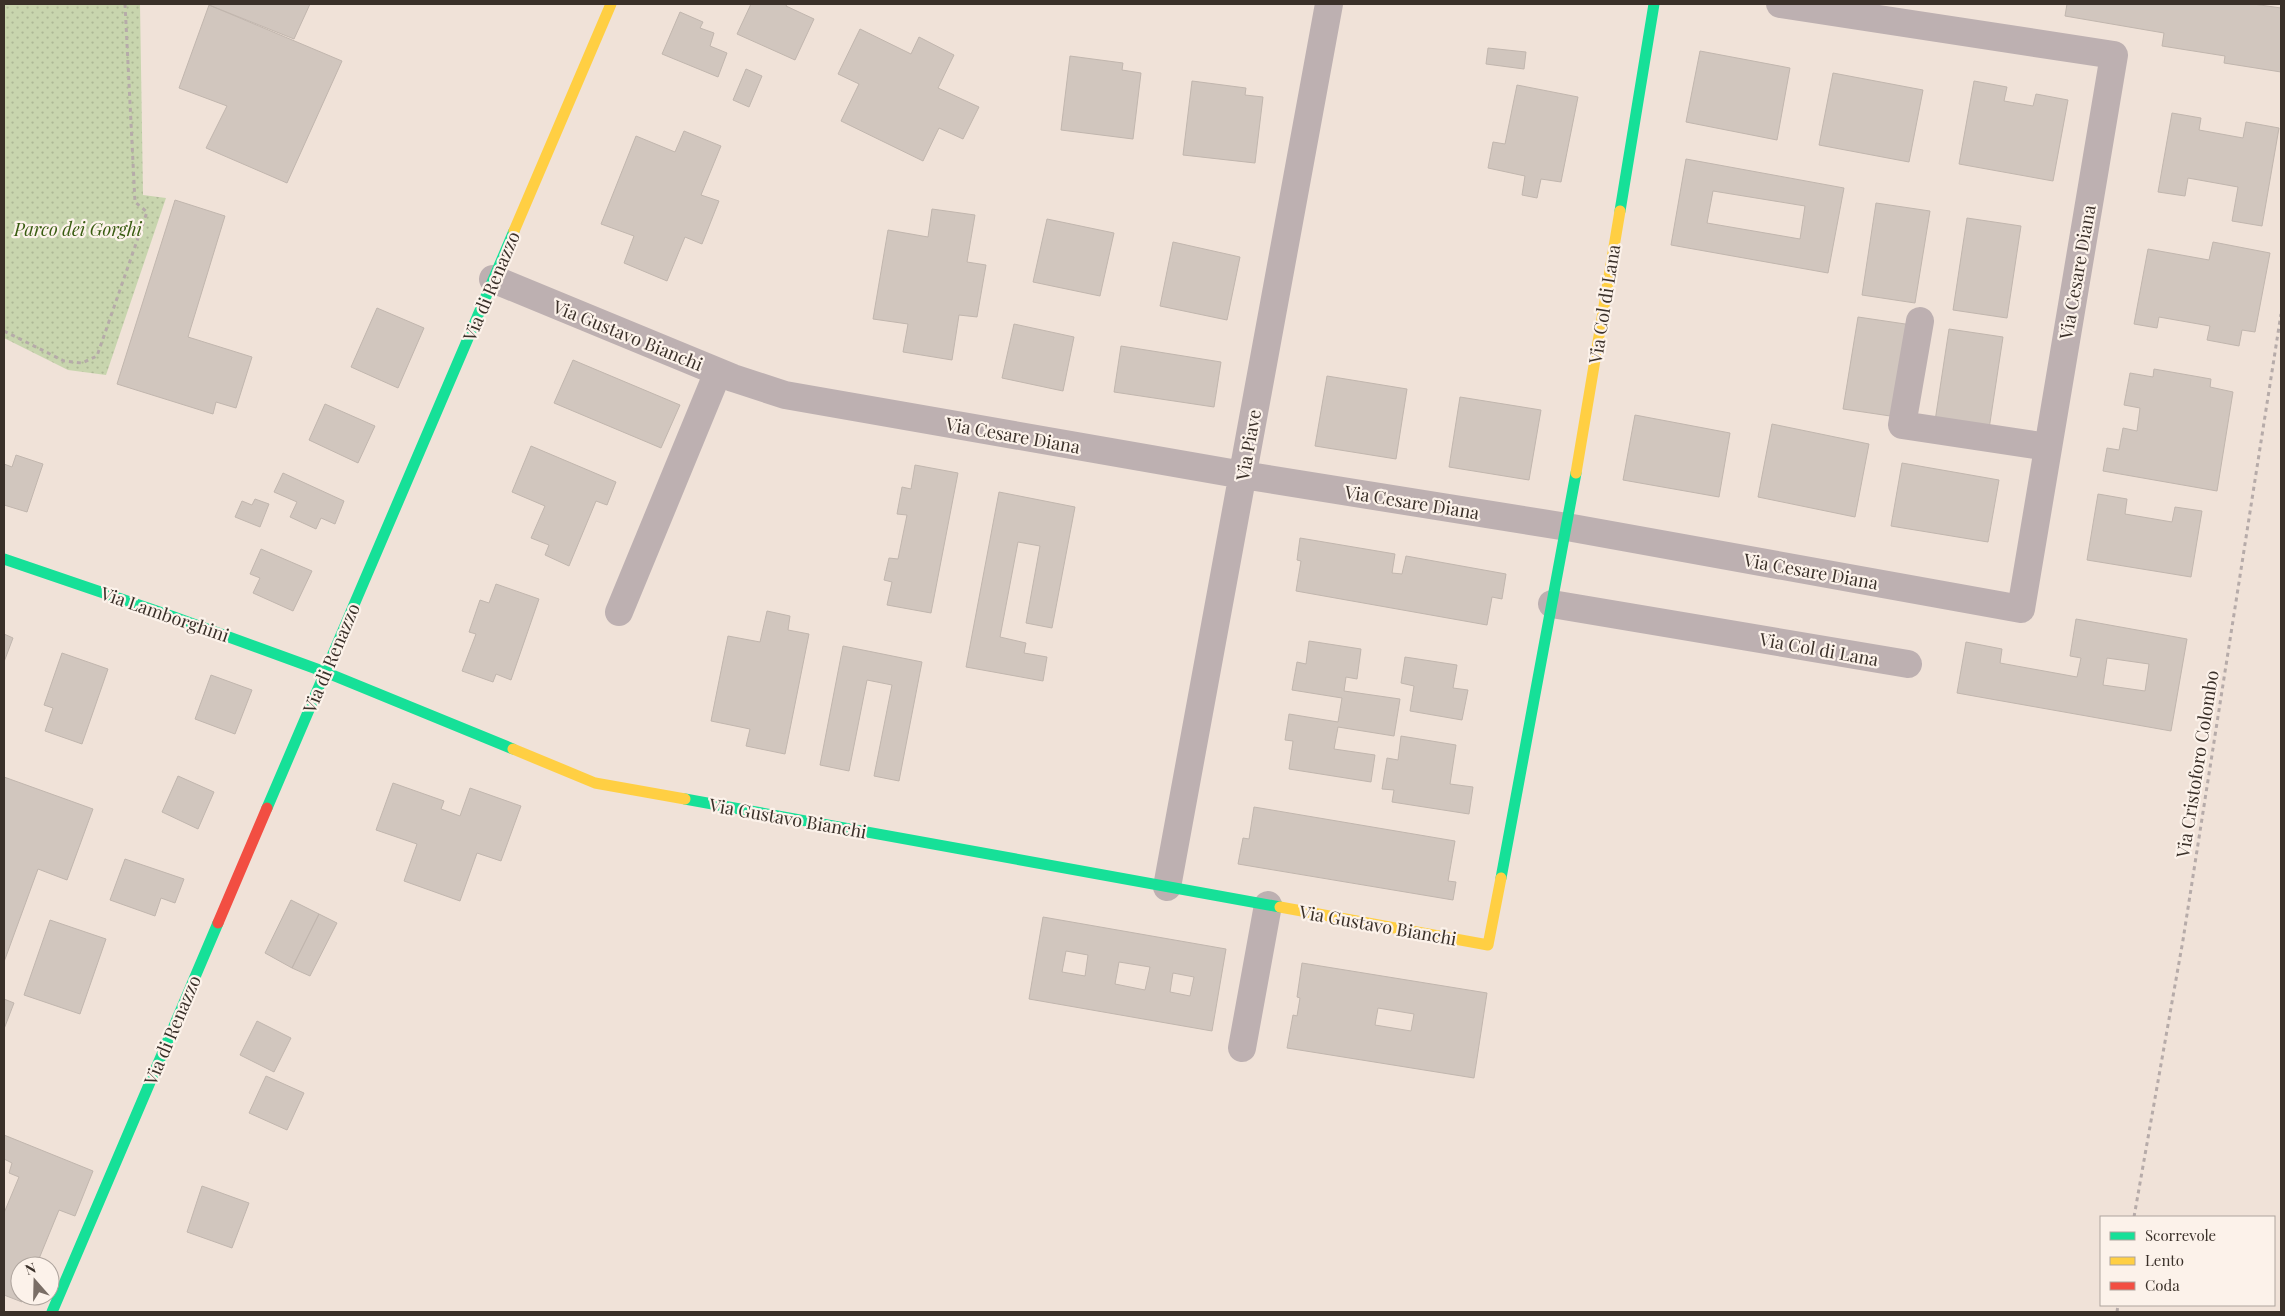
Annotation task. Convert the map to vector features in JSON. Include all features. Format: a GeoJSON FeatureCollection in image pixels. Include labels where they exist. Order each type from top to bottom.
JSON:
{"type":"FeatureCollection","features":[{"type":"Feature","properties":{"kind":"street","name":"Via di Renazzo"},"geometry":{"type":"LineString","coordinates":[[52,1312],[611,4]]}},
{"type":"Feature","properties":{"kind":"street","name":"Via Piave"},"geometry":{"type":"LineString","coordinates":[[1166,887],[1329,4]]}},
{"type":"Feature","properties":{"kind":"street","name":"Via Col di Lana"},"geometry":{"type":"LineString","coordinates":[[1488,945],[1567,527],[1654,4]]}},
{"type":"Feature","properties":{"kind":"street","name":"Via Cesare Diana"},"geometry":{"type":"LineString","coordinates":[[718,372],[759,388],[785,395],[1243,475],[1567,527],[2021,609],[2114,55],[1780,4]]}},
{"type":"Feature","properties":{"kind":"street","name":"Via Gustavo Bianchi"},"geometry":{"type":"LineString","coordinates":[[493,279],[718,372],[619,612]]}},
{"type":"Feature","properties":{"kind":"street"},"geometry":{"type":"LineString","coordinates":[[1920,322],[1902,424],[2048,448]]}},
{"type":"Feature","properties":{"kind":"street","name":"Via Lamborghini"},"geometry":{"type":"LineString","coordinates":[[4,559],[174,617],[325,672]]}},
{"type":"Feature","properties":{"kind":"street","name":"Via Col di Lana"},"geometry":{"type":"LineString","coordinates":[[1552,604],[1908,664]]}},
{"type":"Feature","properties":{"kind":"street","name":"Via Gustavo Bianchi"},"geometry":{"type":"LineString","coordinates":[[325,672],[594,783],[1488,945]]}},
{"type":"Feature","properties":{"kind":"street"},"geometry":{"type":"LineString","coordinates":[[1242,1048],[1268,905]]}},
{"type":"Feature","properties":{"kind":"path"},"geometry":{"type":"LineString","coordinates":[[4,331],[64,361],[82,363],[97,356],[147,212],[135,202],[125,4]]}},
{"type":"Feature","properties":{"kind":"path","name":"Via Cristoforo Colombo"},"geometry":{"type":"LineString","coordinates":[[2134,1216],[2183,940],[2281,314]]}},
{"type":"Feature","properties":{"kind":"green space","name":"Parco dei Gorghi"},"geometry":{"type":"Polygon","coordinates":[[[4,4],[140,4],[143,195],[166,198],[106,375],[68,370],[4,338],[4,4]]]}},
{"type":"Feature","properties":{"kind":"building"},"geometry":{"type":"Polygon","coordinates":[[[209,4],[310,4],[294,39],[209,4]]]}},
{"type":"Feature","properties":{"kind":"building"},"geometry":{"type":"Polygon","coordinates":[[[751,4],[787,4],[786,6],[814,19],[795,60],[737,34],[751,4]]]}},
{"type":"Feature","properties":{"kind":"building"},"geometry":{"type":"Polygon","coordinates":[[[2067,4],[2253,4],[2281,8],[2281,72],[2224,63],[2225,56],[2162,46],[2164,33],[2065,16],[2067,4]]]}},
{"type":"Feature","properties":{"kind":"building"},"geometry":{"type":"Polygon","coordinates":[[[209,5],[342,61],[287,183],[206,148],[227,106],[179,88],[209,5]]]}},
{"type":"Feature","properties":{"kind":"building"},"geometry":{"type":"Polygon","coordinates":[[[680,12],[703,22],[700,28],[714,33],[710,46],[727,53],[718,77],[662,54],[680,12]]]}},
{"type":"Feature","properties":{"kind":"building"},"geometry":{"type":"Polygon","coordinates":[[[860,29],[911,54],[919,37],[954,55],[938,88],[979,107],[963,139],[939,128],[923,161],[841,121],[859,84],[838,74],[860,29]]]}},
{"type":"Feature","properties":{"kind":"building"},"geometry":{"type":"Polygon","coordinates":[[[1488,48],[1526,52],[1524,69],[1486,64],[1488,48]]]}},
{"type":"Feature","properties":{"kind":"building"},"geometry":{"type":"Polygon","coordinates":[[[1700,51],[1790,68],[1777,140],[1686,122],[1700,51]]]}},
{"type":"Feature","properties":{"kind":"building"},"geometry":{"type":"Polygon","coordinates":[[[1070,56],[1123,63],[1122,70],[1141,73],[1133,139],[1061,130],[1070,56]]]}},
{"type":"Feature","properties":{"kind":"building"},"geometry":{"type":"Polygon","coordinates":[[[746,69],[762,76],[749,107],[733,100],[746,69]]]}},
{"type":"Feature","properties":{"kind":"building"},"geometry":{"type":"Polygon","coordinates":[[[1833,73],[1923,90],[1909,162],[1819,145],[1833,73]]]}},
{"type":"Feature","properties":{"kind":"building"},"geometry":{"type":"Polygon","coordinates":[[[1192,81],[1246,88],[1245,95],[1263,97],[1255,163],[1183,155],[1192,81]]]}},
{"type":"Feature","properties":{"kind":"building"},"geometry":{"type":"Polygon","coordinates":[[[1974,81],[2007,87],[2004,101],[2033,106],[2036,94],[2068,100],[2053,181],[1959,164],[1974,81]]]}},
{"type":"Feature","properties":{"kind":"building"},"geometry":{"type":"Polygon","coordinates":[[[1517,85],[1578,97],[1561,182],[1541,179],[1537,198],[1522,195],[1525,176],[1488,168],[1493,142],[1505,144],[1517,85]]]}},
{"type":"Feature","properties":{"kind":"building"},"geometry":{"type":"Polygon","coordinates":[[[2172,113],[2201,118],[2199,130],[2243,138],[2246,122],[2279,128],[2262,226],[2232,221],[2238,187],[2188,178],[2185,196],[2158,192],[2172,113]]]}},
{"type":"Feature","properties":{"kind":"building"},"geometry":{"type":"Polygon","coordinates":[[[684,131],[721,146],[701,195],[719,201],[702,244],[685,237],[667,281],[624,263],[634,236],[601,224],[636,136],[675,152],[684,131]]]}},
{"type":"Feature","properties":{"kind":"building"},"geometry":{"type":"Polygon","coordinates":[[[1686,159],[1844,188],[1828,273],[1671,245],[1686,159]],[[1713,191],[1707,223],[1800,239],[1805,206],[1713,191]]]}},
{"type":"Feature","properties":{"kind":"building"},"geometry":{"type":"Polygon","coordinates":[[[175,200],[225,216],[188,337],[252,357],[236,408],[216,402],[213,414],[117,384],[175,200]]]}},
{"type":"Feature","properties":{"kind":"building"},"geometry":{"type":"Polygon","coordinates":[[[1876,203],[1930,211],[1915,303],[1862,295],[1876,203]]]}},
{"type":"Feature","properties":{"kind":"building"},"geometry":{"type":"Polygon","coordinates":[[[932,209],[975,215],[967,262],[986,265],[977,317],[959,315],[952,360],[903,352],[908,324],[873,319],[888,230],[928,237],[932,209]]]}},
{"type":"Feature","properties":{"kind":"building"},"geometry":{"type":"Polygon","coordinates":[[[1967,218],[2021,226],[2007,318],[1953,310],[1967,218]]]}},
{"type":"Feature","properties":{"kind":"building"},"geometry":{"type":"Polygon","coordinates":[[[1047,219],[1114,233],[1100,296],[1033,282],[1047,219]]]}},
{"type":"Feature","properties":{"kind":"building"},"geometry":{"type":"Polygon","coordinates":[[[1173,242],[1240,257],[1227,320],[1160,306],[1173,242]]]}},
{"type":"Feature","properties":{"kind":"building"},"geometry":{"type":"Polygon","coordinates":[[[2213,242],[2270,253],[2255,332],[2242,330],[2239,346],[2207,340],[2210,326],[2159,317],[2157,328],[2134,324],[2148,249],[2209,260],[2213,242]]]}},
{"type":"Feature","properties":{"kind":"building"},"geometry":{"type":"Polygon","coordinates":[[[377,308],[424,328],[398,388],[351,367],[377,308]]]}},
{"type":"Feature","properties":{"kind":"building"},"geometry":{"type":"Polygon","coordinates":[[[1858,317],[1912,325],[1897,417],[1843,409],[1858,317]]]}},
{"type":"Feature","properties":{"kind":"building"},"geometry":{"type":"Polygon","coordinates":[[[1014,324],[1074,337],[1063,391],[1002,378],[1014,324]]]}},
{"type":"Feature","properties":{"kind":"building"},"geometry":{"type":"Polygon","coordinates":[[[1949,329],[2003,337],[1989,429],[1935,421],[1949,329]]]}},
{"type":"Feature","properties":{"kind":"building"},"geometry":{"type":"Polygon","coordinates":[[[1121,346],[1221,362],[1214,407],[1114,392],[1121,346]]]}},
{"type":"Feature","properties":{"kind":"building"},"geometry":{"type":"Polygon","coordinates":[[[573,360],[680,405],[661,448],[554,403],[573,360]]]}},
{"type":"Feature","properties":{"kind":"building"},"geometry":{"type":"Polygon","coordinates":[[[2154,369],[2211,379],[2210,387],[2233,392],[2217,491],[2103,471],[2107,448],[2119,450],[2123,428],[2137,431],[2140,408],[2124,405],[2130,373],[2153,377],[2154,369]]]}},
{"type":"Feature","properties":{"kind":"building"},"geometry":{"type":"Polygon","coordinates":[[[1327,376],[1407,389],[1396,459],[1315,446],[1327,376]]]}},
{"type":"Feature","properties":{"kind":"building"},"geometry":{"type":"Polygon","coordinates":[[[1460,397],[1541,410],[1529,480],[1449,467],[1460,397]]]}},
{"type":"Feature","properties":{"kind":"building"},"geometry":{"type":"Polygon","coordinates":[[[325,404],[375,426],[358,463],[309,440],[325,404]]]}},
{"type":"Feature","properties":{"kind":"building"},"geometry":{"type":"Polygon","coordinates":[[[1635,415],[1730,433],[1719,497],[1623,480],[1635,415]]]}},
{"type":"Feature","properties":{"kind":"building"},"geometry":{"type":"Polygon","coordinates":[[[1772,424],[1869,444],[1855,517],[1758,497],[1772,424]]]}},
{"type":"Feature","properties":{"kind":"building"},"geometry":{"type":"Polygon","coordinates":[[[531,446],[616,482],[607,505],[596,501],[569,566],[545,555],[549,545],[531,538],[545,506],[512,492],[531,446]]]}},
{"type":"Feature","properties":{"kind":"building"},"geometry":{"type":"Polygon","coordinates":[[[16,455],[43,464],[27,512],[4,505],[4,464],[12,467],[16,455]]]}},
{"type":"Feature","properties":{"kind":"building"},"geometry":{"type":"Polygon","coordinates":[[[1902,463],[1999,480],[1988,542],[1891,526],[1902,463]]]}},
{"type":"Feature","properties":{"kind":"building"},"geometry":{"type":"Polygon","coordinates":[[[915,465],[958,473],[931,613],[887,605],[892,582],[884,580],[889,558],[898,559],[907,515],[897,514],[902,487],[911,489],[915,465]]]}},
{"type":"Feature","properties":{"kind":"building"},"geometry":{"type":"Polygon","coordinates":[[[283,473],[344,501],[335,524],[321,518],[316,529],[290,517],[297,502],[274,492],[283,473]]]}},
{"type":"Feature","properties":{"kind":"building"},"geometry":{"type":"Polygon","coordinates":[[[999,492],[1075,507],[1052,628],[1026,623],[1040,546],[1018,542],[1000,637],[1026,643],[1024,653],[1047,657],[1043,681],[966,667],[999,492]]]}},
{"type":"Feature","properties":{"kind":"building"},"geometry":{"type":"Polygon","coordinates":[[[2098,494],[2127,499],[2125,514],[2172,522],[2175,507],[2202,511],[2191,577],[2087,560],[2098,494]]]}},
{"type":"Feature","properties":{"kind":"building"},"geometry":{"type":"Polygon","coordinates":[[[255,499],[269,504],[260,527],[235,517],[242,501],[252,505],[255,499]]]}},
{"type":"Feature","properties":{"kind":"building"},"geometry":{"type":"Polygon","coordinates":[[[1300,538],[1395,554],[1392,573],[1402,574],[1406,556],[1506,574],[1502,599],[1492,597],[1487,625],[1296,591],[1301,561],[1297,560],[1300,538]]]}},
{"type":"Feature","properties":{"kind":"building"},"geometry":{"type":"Polygon","coordinates":[[[261,549],[312,571],[293,611],[253,593],[260,578],[250,574],[261,549]]]}},
{"type":"Feature","properties":{"kind":"building"},"geometry":{"type":"Polygon","coordinates":[[[496,584],[539,599],[511,680],[496,674],[493,682],[462,671],[476,634],[469,632],[480,600],[489,603],[496,584]]]}},
{"type":"Feature","properties":{"kind":"building"},"geometry":{"type":"Polygon","coordinates":[[[767,611],[790,616],[788,630],[809,634],[785,754],[746,746],[750,729],[711,721],[728,636],[760,642],[767,611]]]}},
{"type":"Feature","properties":{"kind":"building"},"geometry":{"type":"Polygon","coordinates":[[[2076,619],[2187,639],[2171,731],[1957,693],[1966,642],[2002,649],[2000,663],[2077,677],[2081,658],[2070,656],[2076,619]],[[2107,658],[2103,685],[2145,691],[2149,664],[2107,658]]]}},
{"type":"Feature","properties":{"kind":"building"},"geometry":{"type":"Polygon","coordinates":[[[4,634],[13,638],[4,662],[4,634]]]}},
{"type":"Feature","properties":{"kind":"building"},"geometry":{"type":"Polygon","coordinates":[[[1309,641],[1361,649],[1357,679],[1346,677],[1344,691],[1400,699],[1394,736],[1338,727],[1334,749],[1375,755],[1371,782],[1289,769],[1293,741],[1285,740],[1289,714],[1338,722],[1342,698],[1292,690],[1297,662],[1306,664],[1309,641]]]}},
{"type":"Feature","properties":{"kind":"building"},"geometry":{"type":"Polygon","coordinates":[[[843,646],[922,662],[899,781],[874,776],[892,685],[867,680],[849,771],[820,765],[843,646]]]}},
{"type":"Feature","properties":{"kind":"building"},"geometry":{"type":"Polygon","coordinates":[[[62,653],[108,669],[82,744],[45,731],[53,708],[44,705],[62,653]]]}},
{"type":"Feature","properties":{"kind":"building"},"geometry":{"type":"Polygon","coordinates":[[[1405,657],[1457,665],[1453,688],[1468,690],[1462,720],[1410,711],[1414,686],[1401,683],[1405,657]]]}},
{"type":"Feature","properties":{"kind":"building"},"geometry":{"type":"Polygon","coordinates":[[[211,675],[252,690],[235,734],[195,719],[211,675]]]}},
{"type":"Feature","properties":{"kind":"building"},"geometry":{"type":"Polygon","coordinates":[[[1401,736],[1456,745],[1450,784],[1473,787],[1469,814],[1392,802],[1394,790],[1382,789],[1387,758],[1398,760],[1401,736]]]}},
{"type":"Feature","properties":{"kind":"building"},"geometry":{"type":"Polygon","coordinates":[[[178,776],[214,792],[198,829],[162,812],[178,776]]]}},
{"type":"Feature","properties":{"kind":"building"},"geometry":{"type":"Polygon","coordinates":[[[4,777],[93,809],[67,880],[38,869],[4,962],[4,777]]]}},
{"type":"Feature","properties":{"kind":"building"},"geometry":{"type":"Polygon","coordinates":[[[393,783],[444,801],[441,809],[460,816],[470,788],[521,806],[501,861],[477,853],[460,901],[404,881],[417,844],[376,830],[393,783]]]}},
{"type":"Feature","properties":{"kind":"building"},"geometry":{"type":"Polygon","coordinates":[[[1254,807],[1455,841],[1448,881],[1456,882],[1453,900],[1238,864],[1243,838],[1249,839],[1254,807]]]}},
{"type":"Feature","properties":{"kind":"building"},"geometry":{"type":"Polygon","coordinates":[[[125,859],[184,879],[175,903],[161,898],[155,916],[110,900],[125,859]]]}},
{"type":"Feature","properties":{"kind":"building"},"geometry":{"type":"Polygon","coordinates":[[[291,900],[319,914],[292,968],[265,953],[291,900]]]}},
{"type":"Feature","properties":{"kind":"building"},"geometry":{"type":"Polygon","coordinates":[[[319,914],[337,923],[310,976],[292,968],[319,914]]]}},
{"type":"Feature","properties":{"kind":"building"},"geometry":{"type":"Polygon","coordinates":[[[1043,917],[1226,949],[1212,1031],[1029,999],[1043,917]],[[1066,951],[1062,972],[1085,976],[1088,955],[1066,951]],[[1119,962],[1115,984],[1145,990],[1150,967],[1119,962]],[[1173,973],[1170,992],[1190,996],[1194,977],[1173,973]]]}},
{"type":"Feature","properties":{"kind":"building"},"geometry":{"type":"Polygon","coordinates":[[[50,920],[106,939],[80,1014],[24,995],[50,920]]]}},
{"type":"Feature","properties":{"kind":"building"},"geometry":{"type":"Polygon","coordinates":[[[1302,963],[1487,993],[1474,1078],[1287,1048],[1293,1015],[1297,1016],[1300,998],[1297,997],[1302,963]],[[1378,1008],[1375,1025],[1411,1031],[1414,1014],[1378,1008]]]}},
{"type":"Feature","properties":{"kind":"building"},"geometry":{"type":"Polygon","coordinates":[[[4,999],[14,1003],[4,1029],[4,999]]]}},
{"type":"Feature","properties":{"kind":"building"},"geometry":{"type":"Polygon","coordinates":[[[257,1021],[291,1038],[274,1072],[240,1055],[257,1021]]]}},
{"type":"Feature","properties":{"kind":"building"},"geometry":{"type":"Polygon","coordinates":[[[266,1076],[304,1093],[287,1130],[249,1113],[266,1076]]]}},
{"type":"Feature","properties":{"kind":"building"},"geometry":{"type":"Polygon","coordinates":[[[4,1135],[93,1171],[75,1216],[59,1210],[40,1256],[10,1256],[10,1297],[4,1295],[4,1213],[19,1177],[9,1173],[12,1163],[4,1159],[4,1135]]]}},
{"type":"Feature","properties":{"kind":"building"},"geometry":{"type":"Polygon","coordinates":[[[202,1186],[249,1203],[232,1248],[187,1232],[202,1186]]]}},
{"type":"Feature","properties":{"kind":"traffic: fast"},"geometry":{"type":"LineString","coordinates":[[1620,211],[1654,4]]}},
{"type":"Feature","properties":{"kind":"traffic: fast"},"geometry":{"type":"LineString","coordinates":[[267,808],[514,231]]}},
{"type":"Feature","properties":{"kind":"traffic: fast"},"geometry":{"type":"LineString","coordinates":[[1501,878],[1576,473]]}},
{"type":"Feature","properties":{"kind":"traffic: fast"},"geometry":{"type":"LineString","coordinates":[[4,559],[174,617],[325,672],[513,749]]}},
{"type":"Feature","properties":{"kind":"traffic: fast"},"geometry":{"type":"LineString","coordinates":[[685,799],[1280,907]]}},
{"type":"Feature","properties":{"kind":"traffic: fast"},"geometry":{"type":"LineString","coordinates":[[52,1312],[218,923]]}},
{"type":"Feature","properties":{"kind":"traffic: slow"},"geometry":{"type":"LineString","coordinates":[[514,231],[611,4]]}},
{"type":"Feature","properties":{"kind":"traffic: slow"},"geometry":{"type":"LineString","coordinates":[[1576,473],[1620,211]]}},
{"type":"Feature","properties":{"kind":"traffic: slow"},"geometry":{"type":"LineString","coordinates":[[513,749],[595,783],[685,799]]}},
{"type":"Feature","properties":{"kind":"traffic: slow"},"geometry":{"type":"LineString","coordinates":[[1280,907],[1488,945],[1501,878]]}},
{"type":"Feature","properties":{"kind":"traffic: jam"},"geometry":{"type":"LineString","coordinates":[[218,923],[267,808]]}}]}
